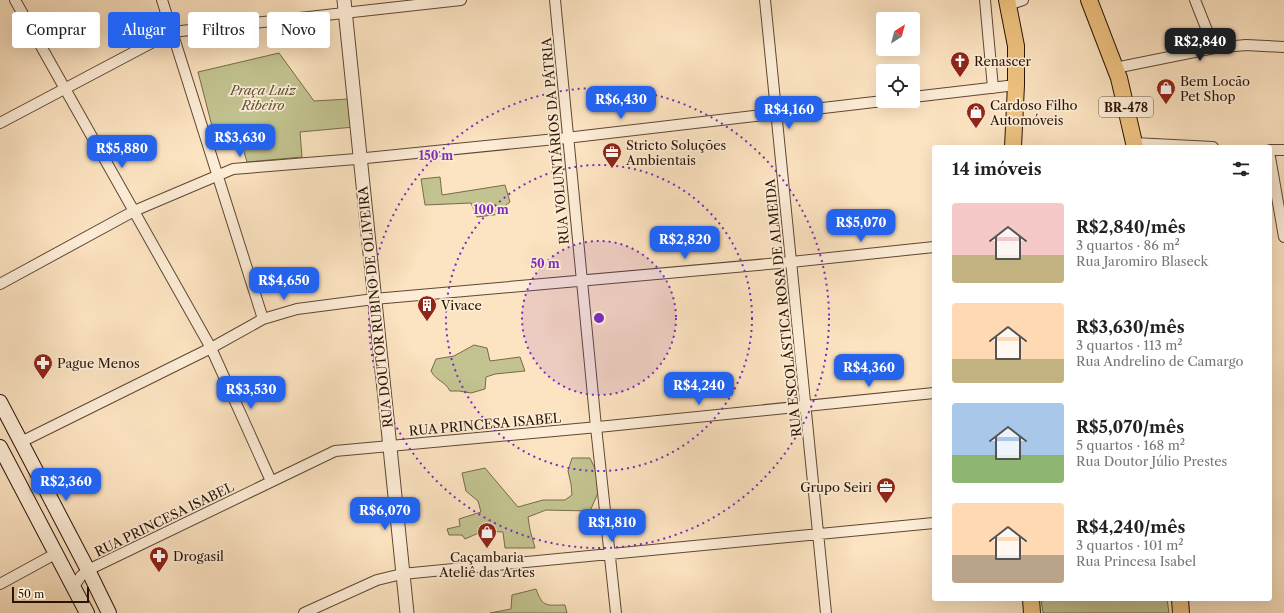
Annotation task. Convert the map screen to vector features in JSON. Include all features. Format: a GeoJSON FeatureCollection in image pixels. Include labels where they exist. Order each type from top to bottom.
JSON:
{"type":"FeatureCollection","features":[{"type":"Feature","properties":{"kind":"main road","name":"BR-478"},"geometry":{"type":"LineString","coordinates":[[1089,0],[1119,78],[1135,145]]}},
{"type":"Feature","properties":{"kind":"main road"},"geometry":{"type":"LineString","coordinates":[[1012,2],[1016,46],[1013,145]]}},
{"type":"Feature","properties":{"kind":"main road"},"geometry":{"type":"LineString","coordinates":[[0,402],[109,613]]}},
{"type":"Feature","properties":{"kind":"main road"},"geometry":{"type":"LineString","coordinates":[[0,447],[87,613]]}},
{"type":"Feature","properties":{"kind":"main road"},"geometry":{"type":"LineString","coordinates":[[1031,601],[1032,613]]}},
{"type":"Feature","properties":{"kind":"main road"},"geometry":{"type":"LineString","coordinates":[[1180,601],[1181,613]]}},
{"type":"Feature","properties":{"kind":"street"},"geometry":{"type":"LineString","coordinates":[[15,0],[211,348],[271,481]]}},
{"type":"Feature","properties":{"kind":"street"},"geometry":{"type":"LineString","coordinates":[[162,0],[166,12]]}},
{"type":"Feature","properties":{"kind":"street","name":"RUA DOUTOR RUBINO DE OLIVEIRA"},"geometry":{"type":"LineString","coordinates":[[344,0],[407,613]]}},
{"type":"Feature","properties":{"kind":"street"},"geometry":{"type":"LineString","coordinates":[[180,31],[461,0]]}},
{"type":"Feature","properties":{"kind":"street","name":"RUA VOLUNTÁRIOS DA PÁTRIA"},"geometry":{"type":"LineString","coordinates":[[555,0],[581,280],[616,613]]}},
{"type":"Feature","properties":{"kind":"street","name":"RUA ESCOLÁSTICA ROSA DE ALMEIDA"},"geometry":{"type":"LineString","coordinates":[[765,0],[826,613]]}},
{"type":"Feature","properties":{"kind":"street"},"geometry":{"type":"LineString","coordinates":[[985,0],[993,88]]}},
{"type":"Feature","properties":{"kind":"street"},"geometry":{"type":"LineString","coordinates":[[1195,0],[1214,48]]}},
{"type":"Feature","properties":{"kind":"street"},"geometry":{"type":"LineString","coordinates":[[1115,68],[1214,48],[1246,45],[1284,47]]}},
{"type":"Feature","properties":{"kind":"street"},"geometry":{"type":"LineString","coordinates":[[0,123],[142,48]]}},
{"type":"Feature","properties":{"kind":"street"},"geometry":{"type":"LineString","coordinates":[[177,48],[263,319]]}},
{"type":"Feature","properties":{"kind":"street"},"geometry":{"type":"LineString","coordinates":[[920,96],[1016,85]]}},
{"type":"Feature","properties":{"kind":"street"},"geometry":{"type":"LineString","coordinates":[[0,284],[134,211],[232,169],[568,137],[876,102]]}},
{"type":"Feature","properties":{"kind":"street"},"geometry":{"type":"LineString","coordinates":[[1272,150],[1284,150]]}},
{"type":"Feature","properties":{"kind":"street"},"geometry":{"type":"LineString","coordinates":[[1272,168],[1284,237]]}},
{"type":"Feature","properties":{"kind":"street"},"geometry":{"type":"LineString","coordinates":[[21,442],[211,348],[263,319],[297,309],[374,299],[791,262],[932,247]]}},
{"type":"Feature","properties":{"kind":"street","name":"RUA PRINCESA ISABEL"},"geometry":{"type":"LineString","coordinates":[[73,588],[81,576],[88,570],[335,451],[596,427],[932,393]]}},
{"type":"Feature","properties":{"kind":"street"},"geometry":{"type":"LineString","coordinates":[[304,613],[377,580],[402,574],[932,523]]}},
{"type":"Feature","properties":{"kind":"street"},"geometry":{"type":"LineString","coordinates":[[0,584],[55,554]]}},
{"type":"Feature","properties":{"kind":"green space","name":"Praça Luiz Ribeiro"},"geometry":{"type":"Polygon","coordinates":[[[279,53],[314,101],[349,99],[354,127],[300,132],[302,157],[247,162],[237,128],[214,134],[198,72],[279,53]]]}},
{"type":"Feature","properties":{"kind":"green space"},"geometry":{"type":"Polygon","coordinates":[[[440,177],[442,195],[505,185],[510,202],[506,205],[501,214],[477,217],[471,203],[425,205],[421,179],[440,177]]]}},
{"type":"Feature","properties":{"kind":"green space"},"geometry":{"type":"Polygon","coordinates":[[[474,345],[487,348],[490,361],[520,357],[525,371],[495,374],[486,377],[485,389],[471,393],[450,391],[448,387],[433,375],[431,371],[436,359],[454,356],[474,345]]]}},
{"type":"Feature","properties":{"kind":"green space"},"geometry":{"type":"Polygon","coordinates":[[[572,458],[590,458],[602,484],[590,511],[546,510],[528,517],[535,548],[505,548],[503,532],[483,531],[465,539],[462,535],[449,535],[447,529],[460,526],[459,519],[481,512],[478,501],[466,491],[462,473],[485,468],[518,507],[543,500],[565,500],[572,495],[568,471],[572,458]]]}},
{"type":"Feature","properties":{"kind":"green space"},"geometry":{"type":"Polygon","coordinates":[[[536,589],[543,602],[549,605],[565,605],[567,613],[490,613],[511,609],[512,595],[536,589]]]}},
{"type":"Feature","properties":{"kind":"green space"},"geometry":{"type":"Polygon","coordinates":[[[1041,601],[1167,601],[1169,613],[1043,613],[1041,601]]]}},
{"type":"Feature","properties":{"kind":"place","name":"Renascer"},"geometry":{"type":"Point","coordinates":[960,78]}},
{"type":"Feature","properties":{"kind":"place","name":"Bem Locão Pet Shop"},"geometry":{"type":"Point","coordinates":[1166,105]}},
{"type":"Feature","properties":{"kind":"place","name":"Cardoso Filho Automóveis"},"geometry":{"type":"Point","coordinates":[976,129]}},
{"type":"Feature","properties":{"kind":"place","name":"Stricto Soluções Ambientais"},"geometry":{"type":"Point","coordinates":[612,169]}},
{"type":"Feature","properties":{"kind":"place","name":"Vivace"},"geometry":{"type":"Point","coordinates":[427,322]}},
{"type":"Feature","properties":{"kind":"place","name":"Pague Menos"},"geometry":{"type":"Point","coordinates":[43,380]}},
{"type":"Feature","properties":{"kind":"place","name":"Grupo Seiri"},"geometry":{"type":"Point","coordinates":[886,504]}},
{"type":"Feature","properties":{"kind":"place","name":"Caçambaria Ateliê das Artes"},"geometry":{"type":"Point","coordinates":[487,549]}},
{"type":"Feature","properties":{"kind":"place","name":"Drogasil"},"geometry":{"type":"Point","coordinates":[159,573]}}]}
